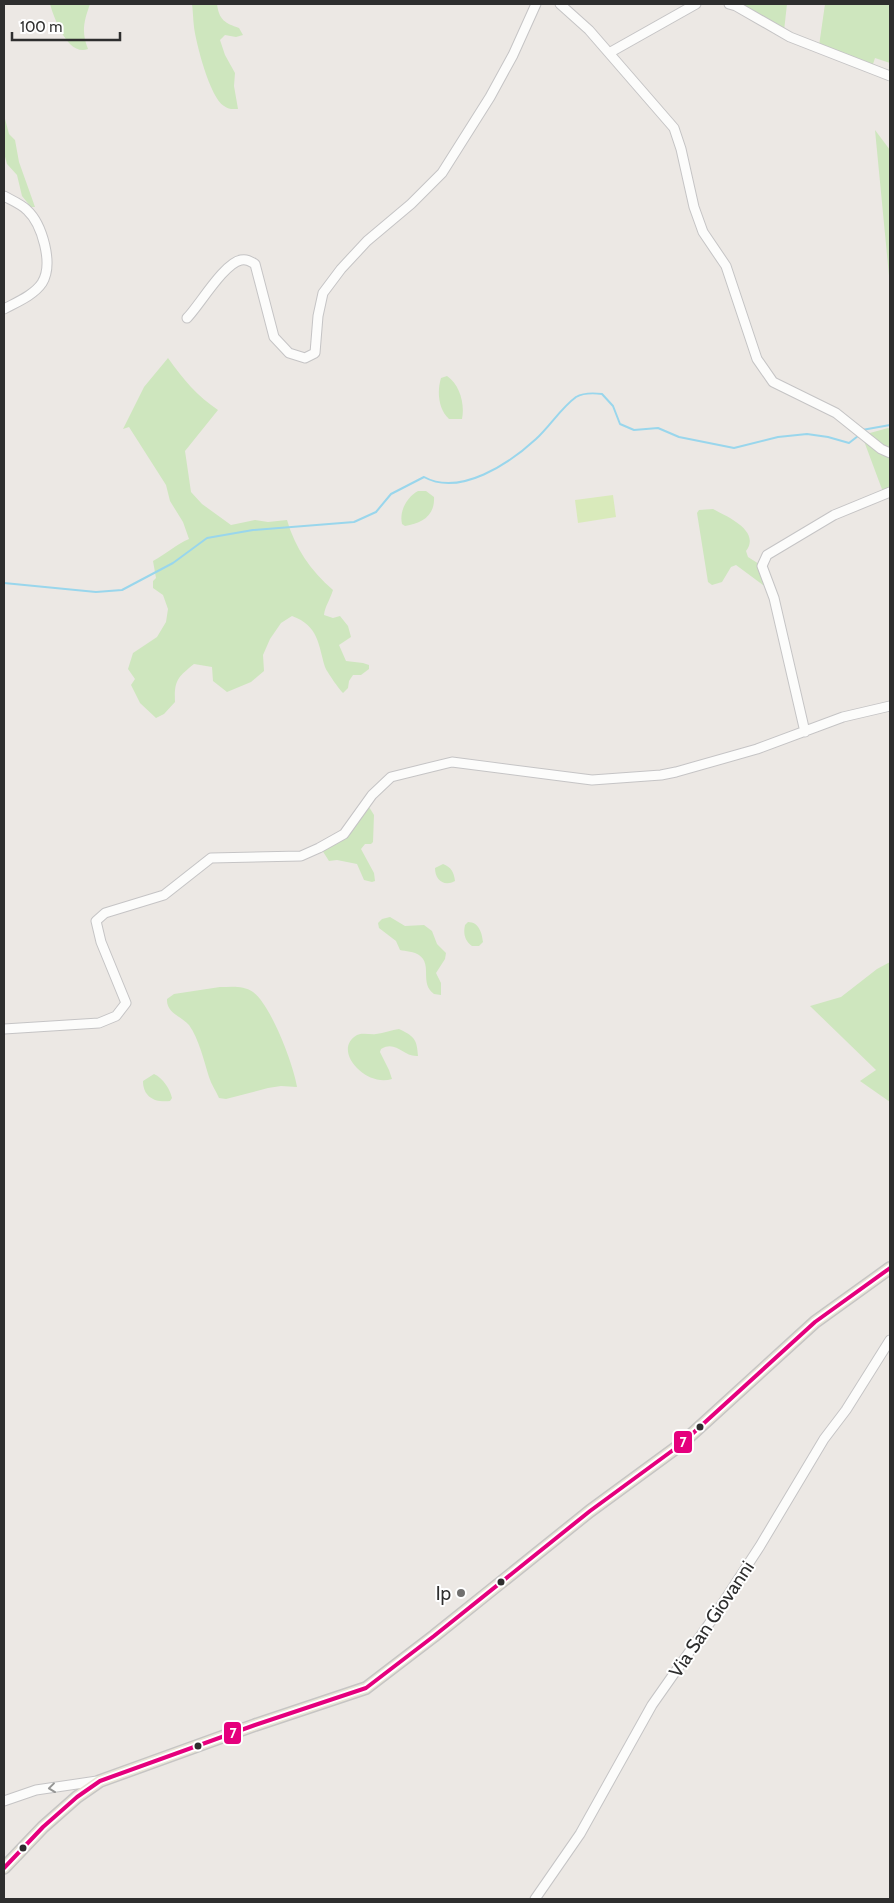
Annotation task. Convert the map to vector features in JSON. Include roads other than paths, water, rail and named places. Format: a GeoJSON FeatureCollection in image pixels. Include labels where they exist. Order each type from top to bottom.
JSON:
{"type":"FeatureCollection","features":[{"type":"Feature","properties":{"kind":"main road"},"geometry":{"type":"LineString","coordinates":[[4,1868],[43,1827],[77,1797],[100,1781],[247,1728],[366,1688],[590,1511],[680,1445],[815,1322],[890,1268]]}},
{"type":"Feature","properties":{"kind":"street"},"geometry":{"type":"LineString","coordinates":[[187,318],[216,280],[238,260],[248,259],[255,264],[274,337],[289,353],[304,358],[315,353],[318,316],[323,293],[342,268],[367,241],[411,204],[442,173],[490,97],[513,55],[536,4]]}},
{"type":"Feature","properties":{"kind":"street"},"geometry":{"type":"LineString","coordinates":[[560,4],[589,30],[674,128],[681,149],[694,207],[703,232],[726,266],[757,359],[764,371],[773,382],[820,404],[890,453]]}},
{"type":"Feature","properties":{"kind":"street"},"geometry":{"type":"LineString","coordinates":[[609,53],[696,4]]}},
{"type":"Feature","properties":{"kind":"street"},"geometry":{"type":"LineString","coordinates":[[730,4],[790,37],[890,76]]}},
{"type":"Feature","properties":{"kind":"street"},"geometry":{"type":"LineString","coordinates":[[4,196],[26,209],[34,219],[46,249],[48,266],[42,282],[28,296],[4,309]]}},
{"type":"Feature","properties":{"kind":"street"},"geometry":{"type":"LineString","coordinates":[[805,732],[774,598],[762,566],[763,561],[767,554],[834,514],[890,492]]}},
{"type":"Feature","properties":{"kind":"street"},"geometry":{"type":"LineString","coordinates":[[4,1029],[98,1023],[116,1016],[126,1003],[99,935],[96,921],[105,913],[164,895],[211,858],[301,856],[319,848],[344,834],[372,795],[392,777],[452,762],[592,780],[661,775],[757,749],[843,717],[890,706]]}},
{"type":"Feature","properties":{"kind":"street","name":"Via San Giovanni"},"geometry":{"type":"LineString","coordinates":[[535,1899],[580,1834],[652,1705],[711,1621],[760,1546],[824,1439],[846,1410],[890,1340]]}},
{"type":"Feature","properties":{"kind":"street"},"geometry":{"type":"LineString","coordinates":[[4,1801],[36,1790],[100,1781]]}},
{"type":"Feature","properties":{"kind":"waterway"},"geometry":{"type":"LineString","coordinates":[[4,583],[96,592],[122,590],[173,563],[207,538],[253,530],[354,522],[376,512],[391,494],[424,477],[438,482],[453,483],[468,480],[499,467],[536,439],[571,401],[585,394],[602,394],[613,406],[620,424],[634,430],[658,428],[679,437],[734,448],[778,437],[807,434],[849,443],[858,436]]}},
{"type":"Feature","properties":{"kind":"waterway"},"geometry":{"type":"LineString","coordinates":[[862,430],[890,425]]}},
{"type":"Feature","properties":{"kind":"place","name":"Ip"},"geometry":{"type":"Point","coordinates":[461,1593]}}]}
